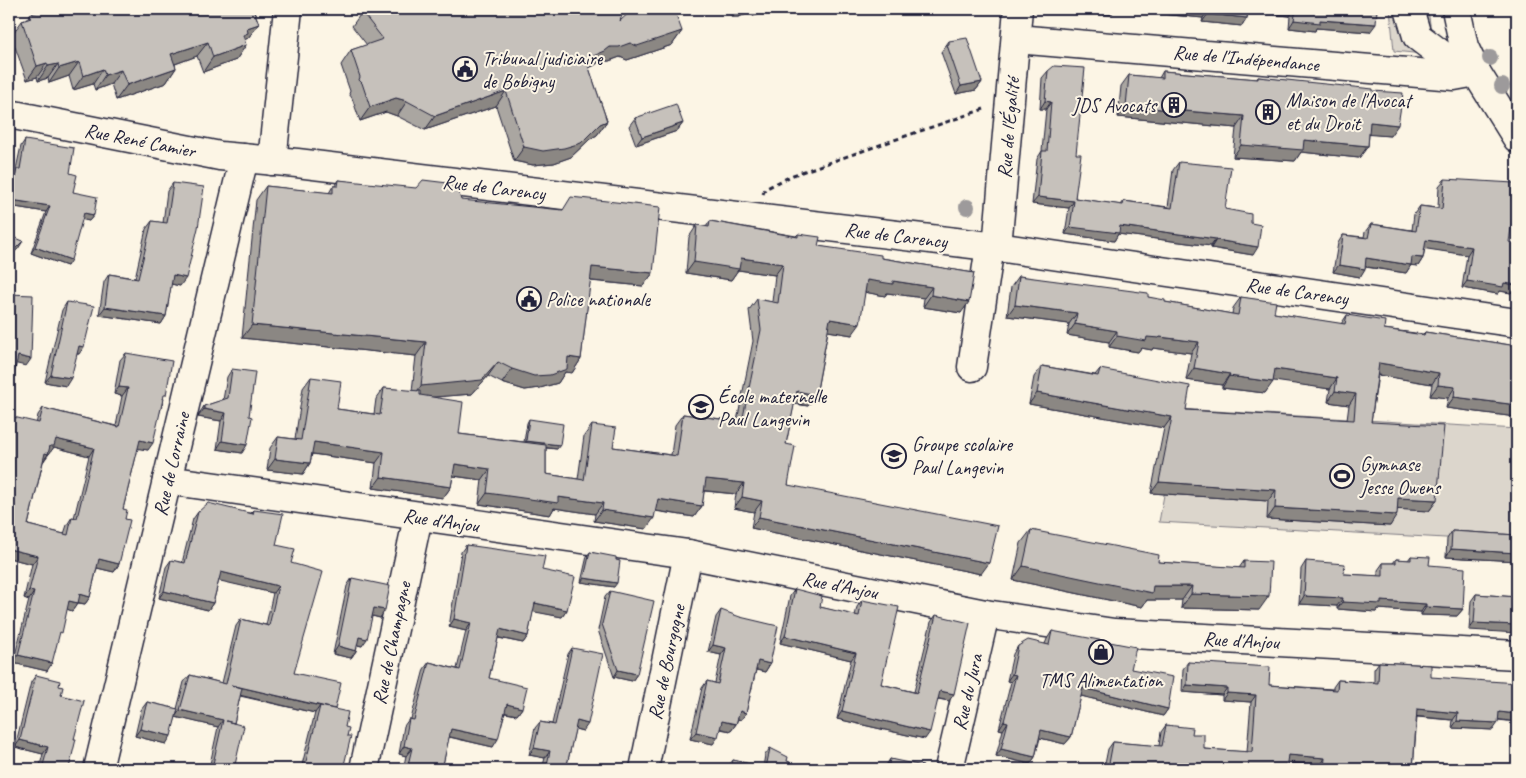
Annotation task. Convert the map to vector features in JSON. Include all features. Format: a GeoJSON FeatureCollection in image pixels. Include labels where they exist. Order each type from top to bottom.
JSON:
{"type":"FeatureCollection","features":[{"type":"Feature","properties":{"kind":"street"},"geometry":{"type":"LineString","coordinates":[[272,160],[288,9]]}},
{"type":"Feature","properties":{"kind":"street","name":"Rue de l'Égalité"},"geometry":{"type":"LineString","coordinates":[[972,367],[994,246],[1011,101],[1018,9]]}},
{"type":"Feature","properties":{"kind":"street"},"geometry":{"type":"LineString","coordinates":[[1409,9],[1417,36],[1442,55],[1476,72]]}},
{"type":"Feature","properties":{"kind":"street"},"geometry":{"type":"LineString","coordinates":[[1456,9],[1464,47],[1476,72],[1517,138]]}},
{"type":"Feature","properties":{"kind":"street","name":"Rue de l'Indépendance"},"geometry":{"type":"LineString","coordinates":[[1016,39],[1454,76],[1476,72]]}},
{"type":"Feature","properties":{"kind":"street","name":"Rue René Camier"},"geometry":{"type":"LineString","coordinates":[[9,114],[220,156],[272,160]]}},
{"type":"Feature","properties":{"kind":"street","name":"Rue de Lorraine"},"geometry":{"type":"LineString","coordinates":[[98,769],[244,158]]}},
{"type":"Feature","properties":{"kind":"street","name":"Rue de Carency"},"geometry":{"type":"LineString","coordinates":[[272,160],[994,246],[1517,323]]}},
{"type":"Feature","properties":{"kind":"street","name":"Rue d'Anjou"},"geometry":{"type":"LineString","coordinates":[[167,480],[688,554],[986,614],[1114,633],[1517,655]]}},
{"type":"Feature","properties":{"kind":"street","name":"Rue de Champagne"},"geometry":{"type":"LineString","coordinates":[[364,769],[418,517]]}},
{"type":"Feature","properties":{"kind":"street","name":"Rue de Bourgogne"},"geometry":{"type":"LineString","coordinates":[[644,769],[688,554]]}},
{"type":"Feature","properties":{"kind":"street","name":"Rue du Jura"},"geometry":{"type":"LineString","coordinates":[[949,769],[986,614]]}},
{"type":"Feature","properties":{"kind":"path"},"geometry":{"type":"LineString","coordinates":[[752,217],[765,189],[793,175],[1011,101]]}},
{"type":"Feature","properties":{"kind":"shaded area"},"geometry":{"type":"Polygon","coordinates":[[[1390,9],[1428,9],[1432,39],[1423,54],[1394,51],[1390,9]]]}},
{"type":"Feature","properties":{"kind":"shaded area","name":"Gymnase Jesse Owens"},"geometry":{"type":"Polygon","coordinates":[[[1180,409],[1517,429],[1517,542],[1159,522],[1180,409]]]}},
{"type":"Feature","properties":{"kind":"building"},"geometry":{"type":"Polygon","coordinates":[[[45,9],[253,9],[259,24],[247,28],[248,33],[243,35],[246,45],[213,57],[208,42],[171,54],[176,68],[127,85],[121,70],[105,75],[103,69],[83,76],[79,62],[59,68],[58,64],[48,66],[47,63],[37,66],[22,21],[31,18],[30,14],[45,9]]]}},
{"type":"Feature","properties":{"kind":"building","name":"Tribunal judiciaire de Bobigny"},"geometry":{"type":"Polygon","coordinates":[[[371,9],[624,9],[620,21],[633,9],[674,9],[682,31],[637,46],[630,43],[619,47],[610,47],[586,59],[607,121],[600,124],[581,143],[543,151],[524,147],[506,91],[435,116],[407,101],[396,98],[370,107],[362,83],[359,80],[360,77],[351,50],[383,39],[362,12],[371,9]]]}},
{"type":"Feature","properties":{"kind":"building"},"geometry":{"type":"Polygon","coordinates":[[[1191,9],[1248,9],[1247,18],[1208,14],[1208,10],[1191,9]]]}},
{"type":"Feature","properties":{"kind":"building"},"geometry":{"type":"Polygon","coordinates":[[[1296,9],[1377,9],[1376,24],[1320,20],[1320,23],[1294,20],[1296,9]]]}},
{"type":"Feature","properties":{"kind":"building"},"geometry":{"type":"Polygon","coordinates":[[[967,38],[982,82],[961,86],[947,45],[949,41],[967,38]]]}},
{"type":"Feature","properties":{"kind":"building"},"geometry":{"type":"Polygon","coordinates":[[[1054,66],[1085,68],[1076,154],[1081,154],[1075,198],[1123,205],[1124,201],[1172,208],[1179,162],[1231,167],[1225,209],[1251,214],[1251,223],[1261,225],[1258,247],[1216,239],[1120,226],[1119,233],[1070,227],[1074,201],[1038,197],[1042,151],[1047,151],[1051,102],[1045,101],[1048,71],[1054,66]]]}},
{"type":"Feature","properties":{"kind":"building"},"geometry":{"type":"Polygon","coordinates":[[[1163,71],[1258,79],[1258,77],[1403,93],[1398,125],[1370,122],[1368,146],[1304,140],[1303,150],[1241,145],[1244,116],[1126,106],[1129,75],[1163,78],[1163,71]]]}},
{"type":"Feature","properties":{"kind":"building"},"geometry":{"type":"Polygon","coordinates":[[[676,104],[683,123],[642,137],[635,118],[676,104]]]}},
{"type":"Feature","properties":{"kind":"building"},"geometry":{"type":"Polygon","coordinates":[[[25,140],[74,148],[70,173],[77,175],[73,192],[97,197],[94,215],[84,213],[71,260],[35,247],[50,206],[11,200],[17,169],[20,169],[25,140]]]}},
{"type":"Feature","properties":{"kind":"building"},"geometry":{"type":"Polygon","coordinates":[[[1445,179],[1514,183],[1512,202],[1515,202],[1509,242],[1517,244],[1517,285],[1504,283],[1503,287],[1467,281],[1472,247],[1426,240],[1423,258],[1412,257],[1411,265],[1366,258],[1365,269],[1339,265],[1343,235],[1368,238],[1371,224],[1416,231],[1420,206],[1442,209],[1445,179]]]}},
{"type":"Feature","properties":{"kind":"building"},"geometry":{"type":"Polygon","coordinates":[[[339,180],[416,188],[423,180],[456,184],[461,200],[563,210],[571,197],[660,207],[653,273],[592,267],[581,359],[568,357],[567,369],[550,375],[534,376],[498,362],[482,380],[421,386],[426,342],[252,325],[266,186],[333,193],[333,186],[338,186],[339,180]]]}},
{"type":"Feature","properties":{"kind":"building"},"geometry":{"type":"Polygon","coordinates":[[[173,183],[204,187],[198,228],[186,278],[173,275],[166,316],[105,307],[109,274],[138,279],[152,221],[167,223],[173,183]]]}},
{"type":"Feature","properties":{"kind":"building"},"geometry":{"type":"Polygon","coordinates":[[[710,221],[798,237],[798,234],[820,237],[818,246],[881,255],[881,258],[974,273],[969,302],[931,295],[932,287],[893,281],[893,284],[867,280],[860,324],[830,319],[816,395],[797,391],[786,444],[795,446],[788,485],[998,526],[989,563],[759,517],[762,501],[742,497],[744,483],[706,479],[702,506],[658,499],[654,518],[602,510],[603,503],[558,497],[558,503],[487,493],[490,469],[455,464],[451,487],[381,477],[384,452],[314,442],[310,463],[275,459],[278,437],[301,440],[311,377],[341,381],[337,409],[380,415],[384,388],[420,391],[420,395],[463,402],[459,434],[546,445],[546,474],[584,480],[592,425],[616,428],[613,447],[677,456],[683,414],[742,422],[761,330],[757,299],[778,303],[783,264],[741,258],[739,269],[694,262],[697,225],[709,227],[710,221]]]}},
{"type":"Feature","properties":{"kind":"building"},"geometry":{"type":"Polygon","coordinates":[[[9,235],[23,241],[9,255],[9,235]]]}},
{"type":"Feature","properties":{"kind":"building"},"geometry":{"type":"Polygon","coordinates":[[[1019,276],[1148,293],[1148,297],[1165,300],[1165,302],[1238,315],[1241,297],[1276,302],[1274,313],[1345,324],[1347,315],[1385,321],[1384,329],[1424,335],[1425,332],[1517,346],[1517,405],[1454,397],[1455,387],[1438,385],[1439,373],[1379,363],[1371,422],[1444,426],[1437,500],[1398,498],[1397,515],[1275,508],[1276,490],[1159,482],[1172,417],[1037,393],[1042,366],[1098,376],[1100,369],[1190,386],[1186,410],[1354,420],[1356,394],[1335,391],[1337,378],[1275,369],[1273,382],[1229,376],[1230,374],[1194,368],[1199,342],[1160,337],[1147,337],[1146,341],[1117,336],[1117,331],[1075,324],[1077,313],[1015,305],[1019,276]]]}},
{"type":"Feature","properties":{"kind":"building"},"geometry":{"type":"Polygon","coordinates":[[[9,294],[33,295],[31,359],[18,356],[9,396],[9,294]]]}},
{"type":"Feature","properties":{"kind":"building"},"geometry":{"type":"Polygon","coordinates":[[[67,302],[94,306],[84,347],[79,346],[71,378],[51,375],[67,302]]]}},
{"type":"Feature","properties":{"kind":"building"},"geometry":{"type":"Polygon","coordinates":[[[126,353],[172,361],[166,395],[164,395],[153,443],[140,440],[123,509],[127,510],[125,519],[130,520],[119,564],[99,559],[90,597],[80,594],[78,603],[69,601],[62,633],[60,632],[52,663],[18,655],[34,592],[29,591],[38,556],[9,549],[9,416],[39,423],[43,408],[119,427],[128,388],[119,387],[126,353]],[[56,439],[54,446],[50,446],[48,454],[45,453],[28,525],[68,535],[72,517],[77,518],[94,448],[56,439]]]}},
{"type":"Feature","properties":{"kind":"building"},"geometry":{"type":"Polygon","coordinates":[[[232,369],[255,372],[249,416],[252,417],[247,445],[222,441],[226,413],[204,409],[204,406],[228,398],[232,369]]]}},
{"type":"Feature","properties":{"kind":"building"},"geometry":{"type":"Polygon","coordinates":[[[529,419],[563,424],[560,445],[526,441],[529,419]]]}},
{"type":"Feature","properties":{"kind":"building"},"geometry":{"type":"Polygon","coordinates":[[[208,503],[253,514],[254,510],[283,514],[276,545],[295,549],[291,563],[323,572],[294,673],[341,683],[335,709],[231,685],[242,688],[234,723],[226,721],[244,726],[234,769],[212,768],[223,720],[180,710],[190,675],[226,684],[241,619],[269,626],[278,586],[221,572],[213,603],[164,591],[171,560],[185,563],[198,512],[208,503]]]}},
{"type":"Feature","properties":{"kind":"building"},"geometry":{"type":"Polygon","coordinates":[[[1031,530],[1159,555],[1158,562],[1244,568],[1244,561],[1271,562],[1269,596],[1191,594],[1192,586],[1153,586],[1152,593],[1023,566],[1031,530]]]}},
{"type":"Feature","properties":{"kind":"building"},"geometry":{"type":"Polygon","coordinates":[[[1452,531],[1517,535],[1517,553],[1451,549],[1452,531]]]}},
{"type":"Feature","properties":{"kind":"building"},"geometry":{"type":"Polygon","coordinates":[[[466,545],[545,556],[542,570],[575,577],[567,610],[535,603],[528,636],[500,629],[489,678],[527,687],[522,708],[507,704],[498,739],[451,729],[442,769],[407,769],[412,748],[404,746],[409,719],[414,720],[429,662],[460,670],[471,623],[454,619],[466,545]]]}},
{"type":"Feature","properties":{"kind":"building"},"geometry":{"type":"Polygon","coordinates":[[[590,552],[616,557],[616,560],[620,561],[617,583],[584,578],[590,552]]]}},
{"type":"Feature","properties":{"kind":"building"},"geometry":{"type":"Polygon","coordinates":[[[1411,556],[1430,557],[1429,565],[1465,568],[1463,609],[1426,607],[1426,604],[1381,601],[1381,604],[1342,602],[1343,598],[1304,596],[1306,561],[1345,564],[1344,574],[1383,576],[1383,563],[1396,563],[1396,559],[1411,560],[1411,556]]]}},
{"type":"Feature","properties":{"kind":"building"},"geometry":{"type":"Polygon","coordinates":[[[352,578],[390,586],[385,610],[374,608],[367,639],[359,637],[356,651],[338,646],[352,578]]]}},
{"type":"Feature","properties":{"kind":"building"},"geometry":{"type":"Polygon","coordinates":[[[795,589],[822,596],[820,607],[859,616],[862,600],[899,607],[881,684],[917,693],[936,615],[970,623],[954,694],[940,691],[930,732],[842,711],[856,653],[785,636],[795,589]]]}},
{"type":"Feature","properties":{"kind":"building"},"geometry":{"type":"Polygon","coordinates":[[[610,591],[654,601],[637,674],[618,670],[602,624],[610,591]]]}},
{"type":"Feature","properties":{"kind":"building"},"geometry":{"type":"Polygon","coordinates":[[[1476,594],[1517,597],[1517,625],[1474,623],[1476,594]]]}},
{"type":"Feature","properties":{"kind":"building"},"geometry":{"type":"Polygon","coordinates":[[[721,610],[740,617],[778,626],[770,664],[758,661],[746,713],[740,711],[736,724],[722,721],[718,737],[696,732],[707,681],[718,684],[726,648],[713,645],[721,610]]]}},
{"type":"Feature","properties":{"kind":"building"},"geometry":{"type":"Polygon","coordinates":[[[1052,631],[1136,647],[1131,669],[1173,677],[1168,709],[1083,688],[1071,737],[1041,730],[1035,757],[1001,749],[1008,722],[1004,721],[1016,675],[1012,674],[1018,646],[1028,640],[1049,645],[1052,631]]]}},
{"type":"Feature","properties":{"kind":"building"},"geometry":{"type":"Polygon","coordinates":[[[572,648],[603,654],[588,724],[577,721],[566,769],[546,769],[550,751],[534,748],[540,722],[555,725],[572,648]]]}},
{"type":"Feature","properties":{"kind":"building"},"geometry":{"type":"Polygon","coordinates":[[[1188,662],[1270,667],[1269,685],[1337,690],[1338,680],[1378,683],[1379,662],[1431,665],[1431,677],[1517,683],[1517,714],[1499,712],[1498,723],[1457,721],[1458,713],[1417,709],[1413,769],[1324,769],[1325,758],[1288,755],[1286,769],[1108,769],[1113,742],[1162,746],[1166,725],[1193,728],[1192,734],[1204,734],[1204,749],[1252,752],[1256,695],[1227,693],[1227,688],[1187,685],[1188,662]]]}},
{"type":"Feature","properties":{"kind":"building"},"geometry":{"type":"Polygon","coordinates":[[[36,675],[60,681],[59,686],[63,687],[61,695],[84,701],[74,739],[76,739],[70,769],[42,769],[48,747],[20,740],[36,675]]]}},
{"type":"Feature","properties":{"kind":"building"},"geometry":{"type":"Polygon","coordinates":[[[147,702],[178,709],[171,736],[140,729],[147,702]]]}},
{"type":"Feature","properties":{"kind":"building"},"geometry":{"type":"Polygon","coordinates":[[[320,706],[348,712],[345,727],[349,728],[347,736],[351,736],[343,769],[304,769],[320,706]]]}},
{"type":"Feature","properties":{"kind":"building"},"geometry":{"type":"Polygon","coordinates":[[[770,748],[788,757],[789,767],[800,769],[731,769],[733,760],[766,768],[770,748]]]}},
{"type":"Feature","properties":{"kind":"building"},"geometry":{"type":"Polygon","coordinates":[[[890,759],[923,766],[922,769],[888,769],[890,759]]]}},
{"type":"Feature","properties":{"kind":"place","name":"Tribunal judiciaire de Bobigny"},"geometry":{"type":"Point","coordinates":[465,69]}},
{"type":"Feature","properties":{"kind":"place","name":"JDS Avocats"},"geometry":{"type":"Point","coordinates":[1174,105]}},
{"type":"Feature","properties":{"kind":"place","name":"Maison de l'Avocat et du Droit"},"geometry":{"type":"Point","coordinates":[1268,112]}},
{"type":"Feature","properties":{"kind":"place","name":"Police nationale"},"geometry":{"type":"Point","coordinates":[529,299]}},
{"type":"Feature","properties":{"kind":"place","name":"École maternelle Paul Langevin"},"geometry":{"type":"Point","coordinates":[701,407]}},
{"type":"Feature","properties":{"kind":"place","name":"Groupe scolaire Paul Langevin"},"geometry":{"type":"Point","coordinates":[894,456]}},
{"type":"Feature","properties":{"kind":"place","name":"Gymnase Jesse Owens"},"geometry":{"type":"Point","coordinates":[1342,476]}},
{"type":"Feature","properties":{"kind":"place","name":"TMS Alimentation"},"geometry":{"type":"Point","coordinates":[1101,652]}}]}
